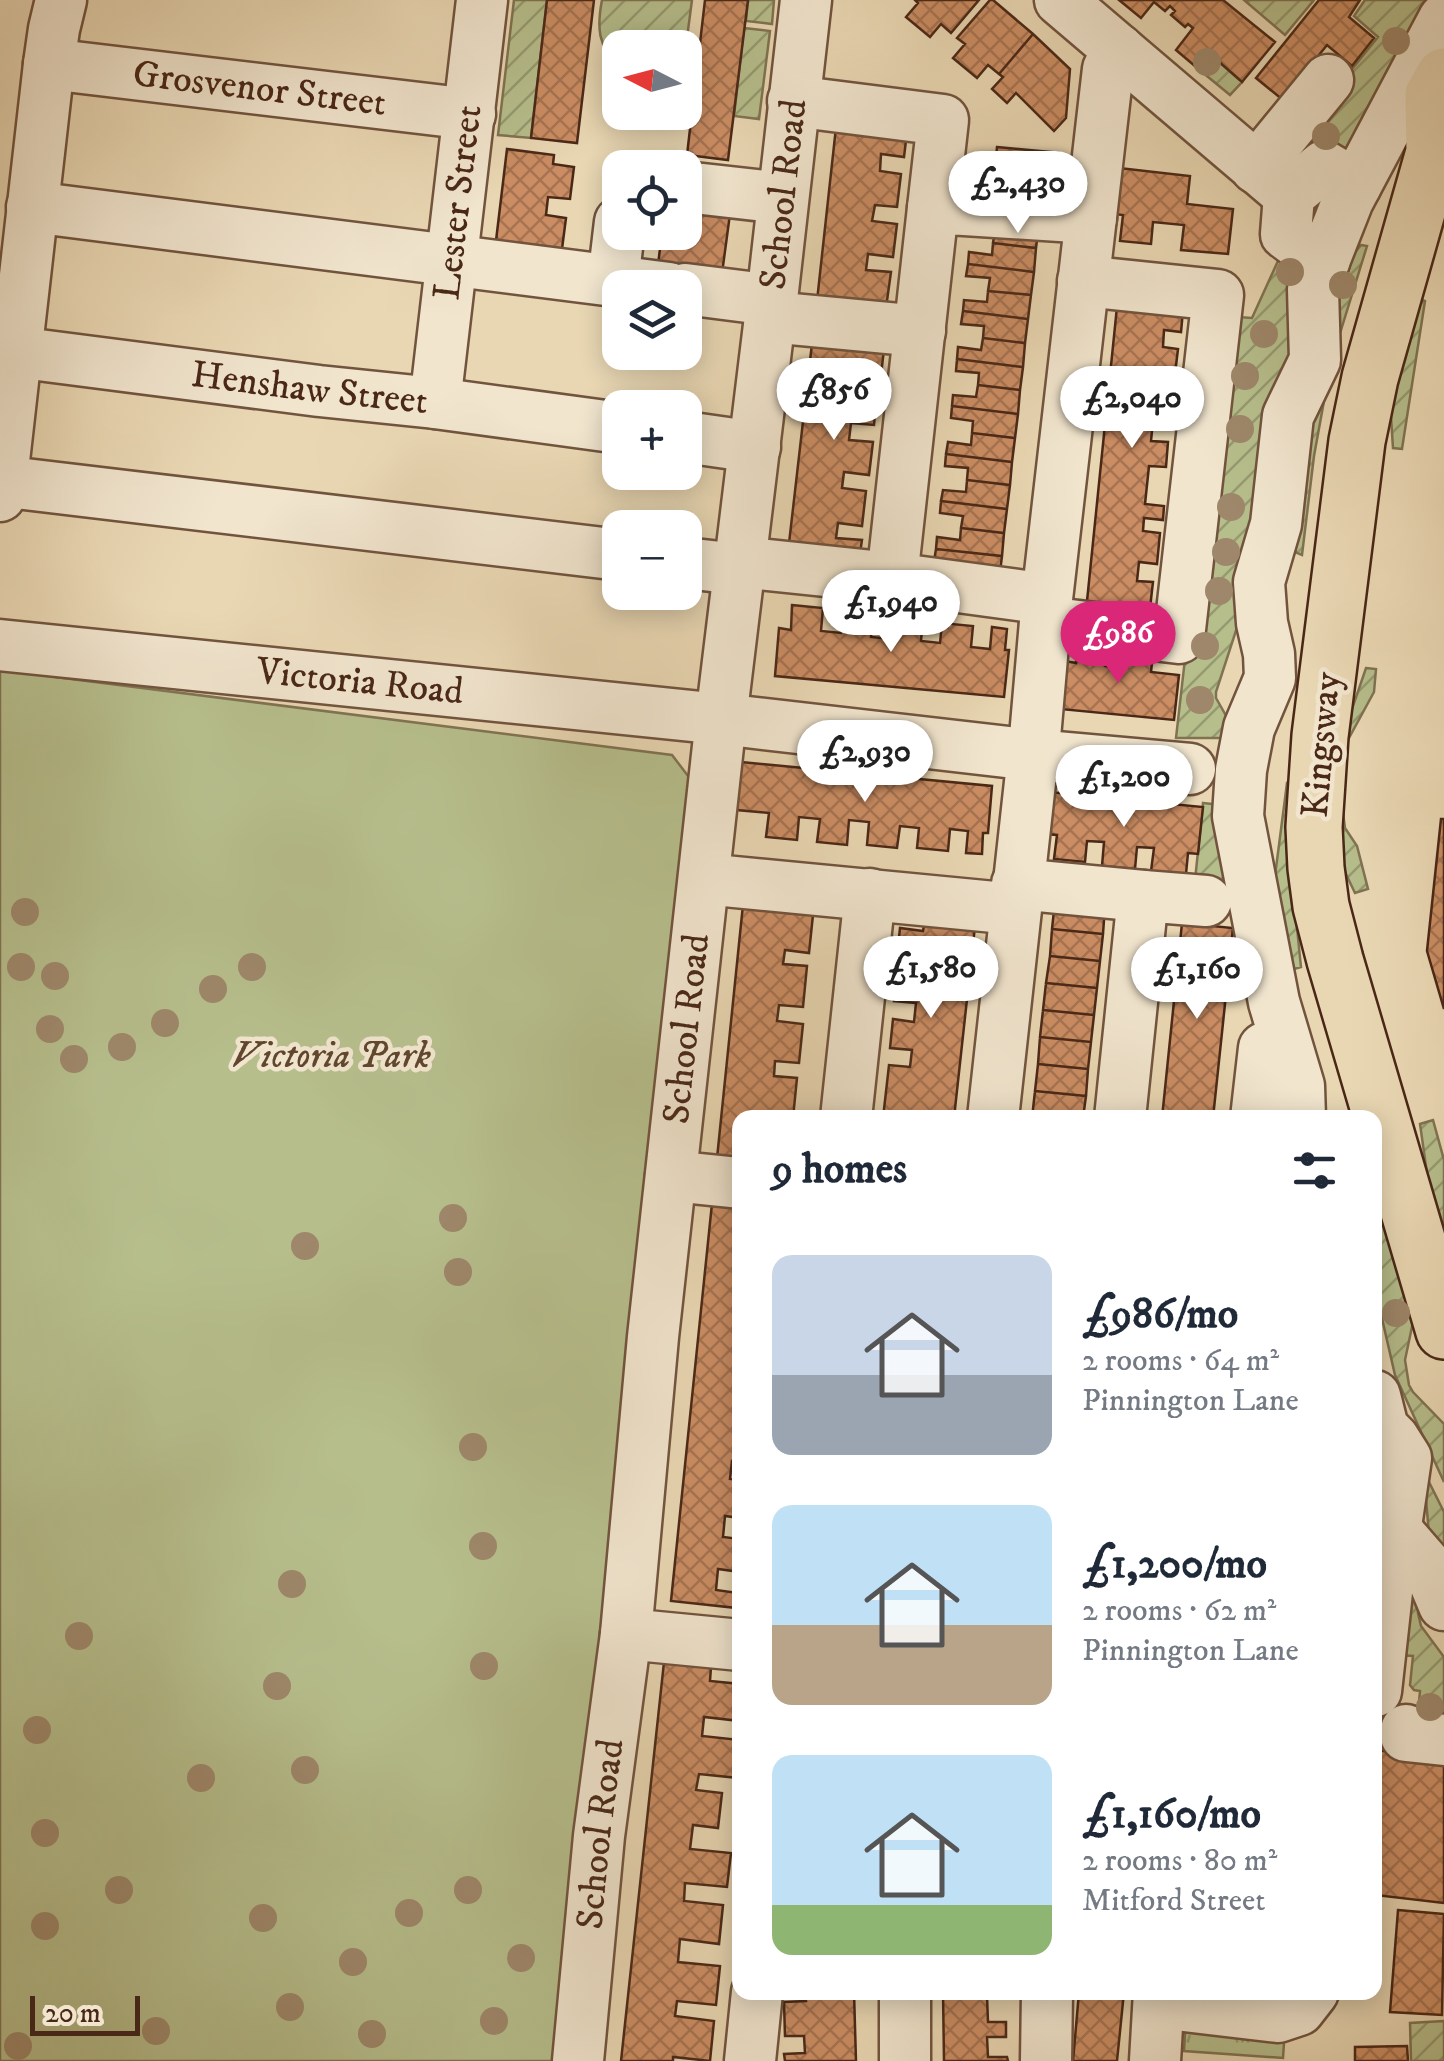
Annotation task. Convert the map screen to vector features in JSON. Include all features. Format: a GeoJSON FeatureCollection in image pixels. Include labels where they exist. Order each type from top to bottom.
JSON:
{"type":"FeatureCollection","features":[{"type":"Feature","properties":{"kind":"main road","name":"Kingsway"},"geometry":{"type":"LineString","coordinates":[[1379,1110],[1322,906],[1314,827],[1320,736],[1357,441],[1370,378],[1437,167],[1433,95],[1444,76]]}},
{"type":"Feature","properties":{"kind":"main road","name":"Kingsway"},"geometry":{"type":"LineString","coordinates":[[1382,1120],[1444,1331]]}},
{"type":"Feature","properties":{"kind":"street"},"geometry":{"type":"LineString","coordinates":[[61,0],[7,351],[1,486],[602,553]]}},
{"type":"Feature","properties":{"kind":"street","name":"Lester Street"},"geometry":{"type":"LineString","coordinates":[[435,403],[482,0]]}},
{"type":"Feature","properties":{"kind":"street","name":"School Road"},"geometry":{"type":"LineString","coordinates":[[578,2061],[720,719],[806,0]]}},
{"type":"Feature","properties":{"kind":"street"},"geometry":{"type":"LineString","coordinates":[[1060,0],[1273,181],[1286,234],[1324,262]]}},
{"type":"Feature","properties":{"kind":"street","name":"Kingsway"},"geometry":{"type":"LineString","coordinates":[[1300,1110],[1299,1086],[1284,1048],[1238,816],[1250,771],[1249,728],[1270,678],[1259,582],[1276,524],[1288,416],[1315,360],[1313,289],[1356,186],[1444,19]]}},
{"type":"Feature","properties":{"kind":"street"},"geometry":{"type":"LineString","coordinates":[[993,1110],[1090,218],[1108,68],[1119,50]]}},
{"type":"Feature","properties":{"kind":"street","name":"Grosvenor Street"},"geometry":{"type":"LineString","coordinates":[[49,64],[470,114]]}},
{"type":"Feature","properties":{"kind":"street"},"geometry":{"type":"LineString","coordinates":[[1273,181],[1328,80]]}},
{"type":"Feature","properties":{"kind":"street"},"geometry":{"type":"LineString","coordinates":[[794,101],[943,120],[892,578]]}},
{"type":"Feature","properties":{"kind":"street"},"geometry":{"type":"LineString","coordinates":[[1273,181],[1324,166],[1356,186]]}},
{"type":"Feature","properties":{"kind":"street"},"geometry":{"type":"LineString","coordinates":[[702,189],[782,198]]}},
{"type":"Feature","properties":{"kind":"street"},"geometry":{"type":"LineString","coordinates":[[32,207],[602,280]]}},
{"type":"Feature","properties":{"kind":"street"},"geometry":{"type":"LineString","coordinates":[[933,208],[1090,218]]}},
{"type":"Feature","properties":{"kind":"street"},"geometry":{"type":"LineString","coordinates":[[702,564],[892,578],[1180,638],[1218,296],[1083,280]]}},
{"type":"Feature","properties":{"kind":"street"},"geometry":{"type":"LineString","coordinates":[[702,294],[771,309],[920,331]]}},
{"type":"Feature","properties":{"kind":"street","name":"Henshaw Street"},"geometry":{"type":"LineString","coordinates":[[7,351],[602,426]]}},
{"type":"Feature","properties":{"kind":"street"},"geometry":{"type":"LineString","coordinates":[[702,439],[755,447]]}},
{"type":"Feature","properties":{"kind":"street","name":"Victoria Road"},"geometry":{"type":"LineString","coordinates":[[0,646],[1190,769],[1208,746],[1250,771]]}},
{"type":"Feature","properties":{"kind":"street"},"geometry":{"type":"LineString","coordinates":[[704,879],[870,894],[1143,896],[1206,901]]}},
{"type":"Feature","properties":{"kind":"street"},"geometry":{"type":"LineString","coordinates":[[847,1110],[870,894]]}},
{"type":"Feature","properties":{"kind":"street"},"geometry":{"type":"LineString","coordinates":[[1121,1110],[1143,896]]}},
{"type":"Feature","properties":{"kind":"street"},"geometry":{"type":"LineString","coordinates":[[1259,1110],[1284,1048]]}},
{"type":"Feature","properties":{"kind":"street"},"geometry":{"type":"LineString","coordinates":[[671,1176],[732,1182]]}},
{"type":"Feature","properties":{"kind":"street"},"geometry":{"type":"LineString","coordinates":[[1382,1424],[1406,1458],[1396,1530],[1402,1716]]}},
{"type":"Feature","properties":{"kind":"street"},"geometry":{"type":"LineString","coordinates":[[1396,1530],[1428,1567],[1444,1605]]}},
{"type":"Feature","properties":{"kind":"street"},"geometry":{"type":"LineString","coordinates":[[626,1634],[732,1644]]}},
{"type":"Feature","properties":{"kind":"street"},"geometry":{"type":"LineString","coordinates":[[750,2061],[756,2000]]}},
{"type":"Feature","properties":{"kind":"street"},"geometry":{"type":"LineString","coordinates":[[905,2000],[905,2061]]}},
{"type":"Feature","properties":{"kind":"street"},"geometry":{"type":"LineString","coordinates":[[1046,2061],[1047,2000]]}},
{"type":"Feature","properties":{"kind":"street"},"geometry":{"type":"LineString","coordinates":[[1155,2061],[1159,2000]]}},
{"type":"Feature","properties":{"kind":"street"},"geometry":{"type":"LineString","coordinates":[[1172,2000],[1278,2017],[1299,2010],[1307,2000]]}},
{"type":"Feature","properties":{"kind":"green space"},"geometry":{"type":"Polygon","coordinates":[[[514,0],[547,0],[531,138],[498,135],[514,0]]]}},
{"type":"Feature","properties":{"kind":"green space"},"geometry":{"type":"Polygon","coordinates":[[[602,0],[692,0],[688,30],[602,30],[602,41],[599,19],[602,0]]]}},
{"type":"Feature","properties":{"kind":"green space"},"geometry":{"type":"Polygon","coordinates":[[[748,0],[774,0],[772,24],[746,21],[748,0]]]}},
{"type":"Feature","properties":{"kind":"green space"},"geometry":{"type":"Polygon","coordinates":[[[1244,0],[1314,0],[1285,35],[1244,0]]]}},
{"type":"Feature","properties":{"kind":"green space"},"geometry":{"type":"Polygon","coordinates":[[[1365,0],[1436,0],[1343,171],[1311,148],[1306,126],[1378,37],[1354,16],[1365,0]]]}},
{"type":"Feature","properties":{"kind":"green space"},"geometry":{"type":"Polygon","coordinates":[[[744,28],[770,31],[759,119],[734,116],[744,28]]]}},
{"type":"Feature","properties":{"kind":"green space"},"geometry":{"type":"Polygon","coordinates":[[[1208,52],[1242,82],[1230,95],[1196,67],[1208,52]]]}},
{"type":"Feature","properties":{"kind":"green space"},"geometry":{"type":"Polygon","coordinates":[[[1287,241],[1310,265],[1297,307],[1271,523],[1216,692],[1233,728],[1223,738],[1176,738],[1224,316],[1252,318],[1287,241]]]}},
{"type":"Feature","properties":{"kind":"green space"},"geometry":{"type":"Polygon","coordinates":[[[1361,245],[1367,246],[1337,343],[1337,274],[1361,245]]]}},
{"type":"Feature","properties":{"kind":"green space"},"geometry":{"type":"Polygon","coordinates":[[[1420,299],[1425,301],[1402,449],[1393,448],[1389,386],[1420,299]]]}},
{"type":"Feature","properties":{"kind":"green space"},"geometry":{"type":"Polygon","coordinates":[[[1326,390],[1302,555],[1293,549],[1293,432],[1326,390]]]}},
{"type":"Feature","properties":{"kind":"green space"},"geometry":{"type":"Polygon","coordinates":[[[1366,668],[1376,669],[1374,692],[1344,755],[1340,744],[1366,668]]]}},
{"type":"Feature","properties":{"kind":"green space","name":"Victoria Park"},"geometry":{"type":"Polygon","coordinates":[[[0,670],[672,755],[695,785],[556,2061],[0,2061],[0,670]]]}},
{"type":"Feature","properties":{"kind":"green space"},"geometry":{"type":"Polygon","coordinates":[[[1287,783],[1293,784],[1293,889],[1301,967],[1287,971],[1272,899],[1287,783]]]}},
{"type":"Feature","properties":{"kind":"green space"},"geometry":{"type":"Polygon","coordinates":[[[1341,798],[1345,828],[1357,846],[1368,889],[1355,893],[1333,847],[1341,798]]]}},
{"type":"Feature","properties":{"kind":"green space"},"geometry":{"type":"Polygon","coordinates":[[[1203,803],[1221,805],[1244,896],[1194,890],[1203,803]]]}},
{"type":"Feature","properties":{"kind":"green space"},"geometry":{"type":"Polygon","coordinates":[[[1433,1120],[1444,1160],[1444,1260],[1435,1230],[1420,1124],[1433,1120]]]}},
{"type":"Feature","properties":{"kind":"green space"},"geometry":{"type":"Polygon","coordinates":[[[1382,1224],[1406,1271],[1413,1322],[1405,1360],[1409,1385],[1444,1424],[1444,1482],[1395,1375],[1382,1318],[1382,1224]]]}},
{"type":"Feature","properties":{"kind":"green space"},"geometry":{"type":"Polygon","coordinates":[[[1429,1482],[1444,1512],[1444,1567],[1430,1547],[1425,1486],[1429,1482]]]}},
{"type":"Feature","properties":{"kind":"green space"},"geometry":{"type":"Polygon","coordinates":[[[1417,1565],[1421,1626],[1444,1657],[1444,1718],[1417,1724],[1420,1691],[1410,1685],[1413,1656],[1384,1654],[1417,1565]]]}},
{"type":"Feature","properties":{"kind":"green space"},"geometry":{"type":"Polygon","coordinates":[[[1444,2021],[1444,2061],[1411,2061],[1410,2023],[1444,2021]]]}},
{"type":"Feature","properties":{"kind":"green space"},"geometry":{"type":"Polygon","coordinates":[[[1208,2023],[1285,2028],[1283,2058],[1184,2051],[1185,2033],[1208,2023]]]}},
{"type":"Feature","properties":{"kind":"building"},"geometry":{"type":"Polygon","coordinates":[[[547,0],[594,0],[577,143],[531,138],[547,0]]]}},
{"type":"Feature","properties":{"kind":"building"},"geometry":{"type":"Polygon","coordinates":[[[705,0],[748,0],[728,160],[702,157],[702,150],[688,150],[690,130],[702,130],[705,0]]]}},
{"type":"Feature","properties":{"kind":"building"},"geometry":{"type":"Polygon","coordinates":[[[915,0],[979,0],[951,33],[941,24],[930,37],[906,17],[918,3],[915,0]]]}},
{"type":"Feature","properties":{"kind":"building"},"geometry":{"type":"Polygon","coordinates":[[[990,0],[1033,34],[999,74],[988,65],[977,78],[953,58],[965,44],[957,38],[990,0]]]}},
{"type":"Feature","properties":{"kind":"building"},"geometry":{"type":"Polygon","coordinates":[[[1119,0],[1223,0],[1275,42],[1242,82],[1208,52],[1196,67],[1176,50],[1193,28],[1188,24],[1185,27],[1171,15],[1175,11],[1170,6],[1165,11],[1154,2],[1141,18],[1119,0]]]}},
{"type":"Feature","properties":{"kind":"building"},"geometry":{"type":"Polygon","coordinates":[[[1319,0],[1360,0],[1349,17],[1374,38],[1352,66],[1327,45],[1283,100],[1256,78],[1319,0]]]}},
{"type":"Feature","properties":{"kind":"building"},"geometry":{"type":"Polygon","coordinates":[[[1033,34],[1070,69],[1066,118],[1054,131],[1016,93],[1007,103],[992,89],[1003,77],[999,74],[1033,34]]]}},
{"type":"Feature","properties":{"kind":"building"},"geometry":{"type":"Polygon","coordinates":[[[838,109],[908,124],[904,157],[881,154],[880,171],[901,174],[897,207],[875,205],[872,221],[897,224],[893,257],[868,254],[866,270],[891,272],[886,308],[816,310],[838,109]]]}},
{"type":"Feature","properties":{"kind":"building"},"geometry":{"type":"Polygon","coordinates":[[[997,147],[1060,153],[1057,184],[1042,182],[1039,206],[992,201],[997,147]]]}},
{"type":"Feature","properties":{"kind":"building"},"geometry":{"type":"Polygon","coordinates":[[[507,149],[554,155],[553,164],[574,167],[570,199],[548,197],[546,215],[566,218],[562,249],[495,249],[507,149]]]}},
{"type":"Feature","properties":{"kind":"building"},"geometry":{"type":"Polygon","coordinates":[[[1119,168],[1190,176],[1187,204],[1233,209],[1228,254],[1181,250],[1184,225],[1153,222],[1151,244],[1120,241],[1123,215],[1114,214],[1119,168]]]}},
{"type":"Feature","properties":{"kind":"building"},"geometry":{"type":"Polygon","coordinates":[[[732,199],[721,281],[702,276],[702,270],[658,265],[660,250],[702,250],[702,208],[732,199]]]}},
{"type":"Feature","properties":{"kind":"building"},"geometry":{"type":"Polygon","coordinates":[[[1039,224],[1036,248],[993,243],[995,231],[1039,224]]]}},
{"type":"Feature","properties":{"kind":"building"},"geometry":{"type":"Polygon","coordinates":[[[993,243],[1036,248],[1034,272],[968,264],[969,252],[992,255],[993,243]]]}},
{"type":"Feature","properties":{"kind":"building"},"geometry":{"type":"Polygon","coordinates":[[[968,264],[1034,272],[1031,295],[988,291],[990,278],[966,276],[968,264]]]}},
{"type":"Feature","properties":{"kind":"building"},"geometry":{"type":"Polygon","coordinates":[[[1119,287],[1184,300],[1181,332],[1164,330],[1163,347],[1178,349],[1175,374],[1160,372],[1158,391],[1174,393],[1171,422],[1153,421],[1151,441],[1168,442],[1166,467],[1149,466],[1145,504],[1164,506],[1163,520],[1144,518],[1143,531],[1160,533],[1157,564],[1139,562],[1137,581],[1153,582],[1150,608],[1133,606],[1132,616],[1086,611],[1119,287]]]}},
{"type":"Feature","properties":{"kind":"building"},"geometry":{"type":"Polygon","coordinates":[[[988,291],[1031,295],[1028,319],[963,311],[964,300],[987,302],[988,291]]]}},
{"type":"Feature","properties":{"kind":"building"},"geometry":{"type":"Polygon","coordinates":[[[963,311],[1028,319],[1025,343],[983,338],[984,326],[961,324],[963,311]]]}},
{"type":"Feature","properties":{"kind":"building"},"geometry":{"type":"Polygon","coordinates":[[[814,326],[885,341],[881,375],[858,373],[856,389],[877,392],[874,425],[851,423],[849,440],[873,442],[869,475],[844,472],[842,488],[866,491],[862,526],[838,523],[836,538],[862,540],[859,560],[788,552],[814,326]]]}},
{"type":"Feature","properties":{"kind":"building"},"geometry":{"type":"Polygon","coordinates":[[[983,338],[1025,343],[1023,367],[957,359],[958,347],[981,350],[983,338]]]}},
{"type":"Feature","properties":{"kind":"building"},"geometry":{"type":"Polygon","coordinates":[[[957,359],[1023,367],[1020,390],[978,385],[979,373],[956,371],[957,359]]]}},
{"type":"Feature","properties":{"kind":"building"},"geometry":{"type":"Polygon","coordinates":[[[978,385],[1020,390],[1018,414],[952,406],[953,395],[976,397],[978,385]]]}},
{"type":"Feature","properties":{"kind":"building"},"geometry":{"type":"Polygon","coordinates":[[[952,406],[1018,414],[1015,438],[972,433],[973,421],[951,418],[952,406]]]}},
{"type":"Feature","properties":{"kind":"building"},"geometry":{"type":"Polygon","coordinates":[[[972,433],[1015,438],[1012,462],[946,454],[948,442],[971,445],[972,433]]]}},
{"type":"Feature","properties":{"kind":"building"},"geometry":{"type":"Polygon","coordinates":[[[946,454],[1012,462],[1010,485],[967,480],[968,468],[945,466],[946,454]]]}},
{"type":"Feature","properties":{"kind":"building"},"geometry":{"type":"Polygon","coordinates":[[[967,480],[1010,485],[1007,509],[941,501],[943,490],[966,492],[967,480]]]}},
{"type":"Feature","properties":{"kind":"building"},"geometry":{"type":"Polygon","coordinates":[[[941,501],[1007,509],[1004,533],[961,528],[963,516],[940,513],[941,501]]]}},
{"type":"Feature","properties":{"kind":"building"},"geometry":{"type":"Polygon","coordinates":[[[961,528],[1004,533],[1002,556],[936,549],[937,537],[960,540],[961,528]]]}},
{"type":"Feature","properties":{"kind":"building"},"geometry":{"type":"Polygon","coordinates":[[[936,549],[1002,556],[999,580],[934,561],[936,549]]]}},
{"type":"Feature","properties":{"kind":"building"},"geometry":{"type":"Polygon","coordinates":[[[792,605],[823,608],[821,631],[841,633],[843,610],[873,613],[871,637],[890,639],[893,616],[923,619],[921,641],[940,643],[942,623],[973,626],[971,647],[990,649],[992,627],[1007,629],[1004,697],[775,676],[779,628],[791,630],[792,605]]]}},
{"type":"Feature","properties":{"kind":"building"},"geometry":{"type":"Polygon","coordinates":[[[1078,646],[1107,649],[1105,666],[1121,668],[1123,650],[1153,653],[1151,672],[1179,675],[1174,720],[1060,709],[1065,661],[1076,663],[1078,646]]]}},
{"type":"Feature","properties":{"kind":"building"},"geometry":{"type":"Polygon","coordinates":[[[741,762],[992,786],[982,854],[966,853],[968,831],[950,829],[948,851],[917,848],[919,828],[900,826],[897,848],[867,845],[869,822],[849,820],[847,845],[817,842],[820,819],[799,817],[797,840],[766,837],[769,813],[737,810],[741,762]]]}},
{"type":"Feature","properties":{"kind":"building"},"geometry":{"type":"Polygon","coordinates":[[[1049,792],[1203,807],[1198,854],[1188,853],[1186,874],[1151,871],[1154,848],[1137,847],[1135,869],[1102,866],[1104,842],[1087,841],[1085,862],[1054,859],[1057,835],[1046,834],[1049,792]]]}},
{"type":"Feature","properties":{"kind":"building"},"geometry":{"type":"Polygon","coordinates":[[[1444,819],[1444,1009],[1427,951],[1444,819]]]}},
{"type":"Feature","properties":{"kind":"building"},"geometry":{"type":"Polygon","coordinates":[[[744,895],[789,900],[788,913],[813,915],[809,953],[785,950],[783,964],[807,966],[803,1007],[779,1005],[777,1021],[803,1024],[799,1063],[775,1061],[774,1076],[797,1078],[794,1110],[732,1110],[732,1170],[716,1168],[744,895]]]}},
{"type":"Feature","properties":{"kind":"building"},"geometry":{"type":"Polygon","coordinates":[[[1055,901],[1105,906],[1103,934],[1052,929],[1055,901]]]}},
{"type":"Feature","properties":{"kind":"building"},"geometry":{"type":"Polygon","coordinates":[[[925,920],[975,926],[955,1110],[884,1110],[889,1065],[910,1067],[912,1050],[890,1048],[893,1019],[914,1022],[916,1003],[894,1001],[897,972],[918,974],[920,960],[897,957],[900,928],[923,931],[925,920]]]}},
{"type":"Feature","properties":{"kind":"building"},"geometry":{"type":"Polygon","coordinates":[[[1182,923],[1233,928],[1214,1110],[1163,1110],[1182,923]]]}},
{"type":"Feature","properties":{"kind":"building"},"geometry":{"type":"Polygon","coordinates":[[[1052,929],[1103,934],[1100,961],[1050,956],[1052,929]]]}},
{"type":"Feature","properties":{"kind":"building"},"geometry":{"type":"Polygon","coordinates":[[[1050,956],[1100,961],[1097,988],[1046,983],[1050,956]]]}},
{"type":"Feature","properties":{"kind":"building"},"geometry":{"type":"Polygon","coordinates":[[[1046,983],[1097,988],[1094,1015],[1043,1010],[1046,983]]]}},
{"type":"Feature","properties":{"kind":"building"},"geometry":{"type":"Polygon","coordinates":[[[1043,1010],[1094,1015],[1091,1042],[1040,1037],[1043,1010]]]}},
{"type":"Feature","properties":{"kind":"building"},"geometry":{"type":"Polygon","coordinates":[[[1040,1037],[1091,1042],[1088,1069],[1038,1064],[1040,1037]]]}},
{"type":"Feature","properties":{"kind":"building"},"geometry":{"type":"Polygon","coordinates":[[[1038,1064],[1088,1069],[1086,1096],[1035,1091],[1038,1064]]]}},
{"type":"Feature","properties":{"kind":"building"},"geometry":{"type":"Polygon","coordinates":[[[1035,1091],[1086,1096],[1084,1110],[1033,1110],[1035,1091]]]}},
{"type":"Feature","properties":{"kind":"building"},"geometry":{"type":"Polygon","coordinates":[[[714,1184],[732,1186],[732,1517],[725,1516],[723,1537],[732,1538],[732,1571],[718,1569],[716,1590],[732,1592],[732,1607],[671,1601],[714,1184]]]}},
{"type":"Feature","properties":{"kind":"building"},"geometry":{"type":"Polygon","coordinates":[[[664,1662],[711,1667],[710,1681],[732,1683],[732,1720],[704,1717],[702,1736],[732,1739],[732,1777],[699,1774],[696,1790],[722,1793],[718,1828],[693,1825],[690,1849],[731,1853],[727,1887],[685,1883],[684,1901],[723,1905],[719,1944],[680,1939],[678,1962],[720,1966],[716,2005],[677,2001],[675,2016],[714,2021],[710,2061],[673,2057],[673,2061],[621,2061],[664,1662]]]}},
{"type":"Feature","properties":{"kind":"building"},"geometry":{"type":"Polygon","coordinates":[[[1382,1751],[1437,1757],[1444,1765],[1444,1903],[1382,1896],[1382,1751]]]}},
{"type":"Feature","properties":{"kind":"building"},"geometry":{"type":"Polygon","coordinates":[[[1398,1910],[1444,1914],[1442,2015],[1390,2012],[1398,1910]]]}},
{"type":"Feature","properties":{"kind":"building"},"geometry":{"type":"Polygon","coordinates":[[[854,2000],[856,2061],[785,2061],[784,2054],[805,2053],[804,2036],[785,2036],[784,2002],[854,2000]]]}},
{"type":"Feature","properties":{"kind":"building"},"geometry":{"type":"Polygon","coordinates":[[[943,2000],[987,2000],[988,2022],[1006,2022],[1006,2037],[987,2037],[988,2057],[1007,2057],[1008,2061],[944,2061],[943,2000]]]}},
{"type":"Feature","properties":{"kind":"building"},"geometry":{"type":"Polygon","coordinates":[[[1078,2000],[1123,2000],[1117,2061],[1073,2061],[1078,2000]]]}},
{"type":"Feature","properties":{"kind":"building"},"geometry":{"type":"Polygon","coordinates":[[[1407,2046],[1408,2061],[1355,2061],[1355,2047],[1407,2046]]]}}]}
